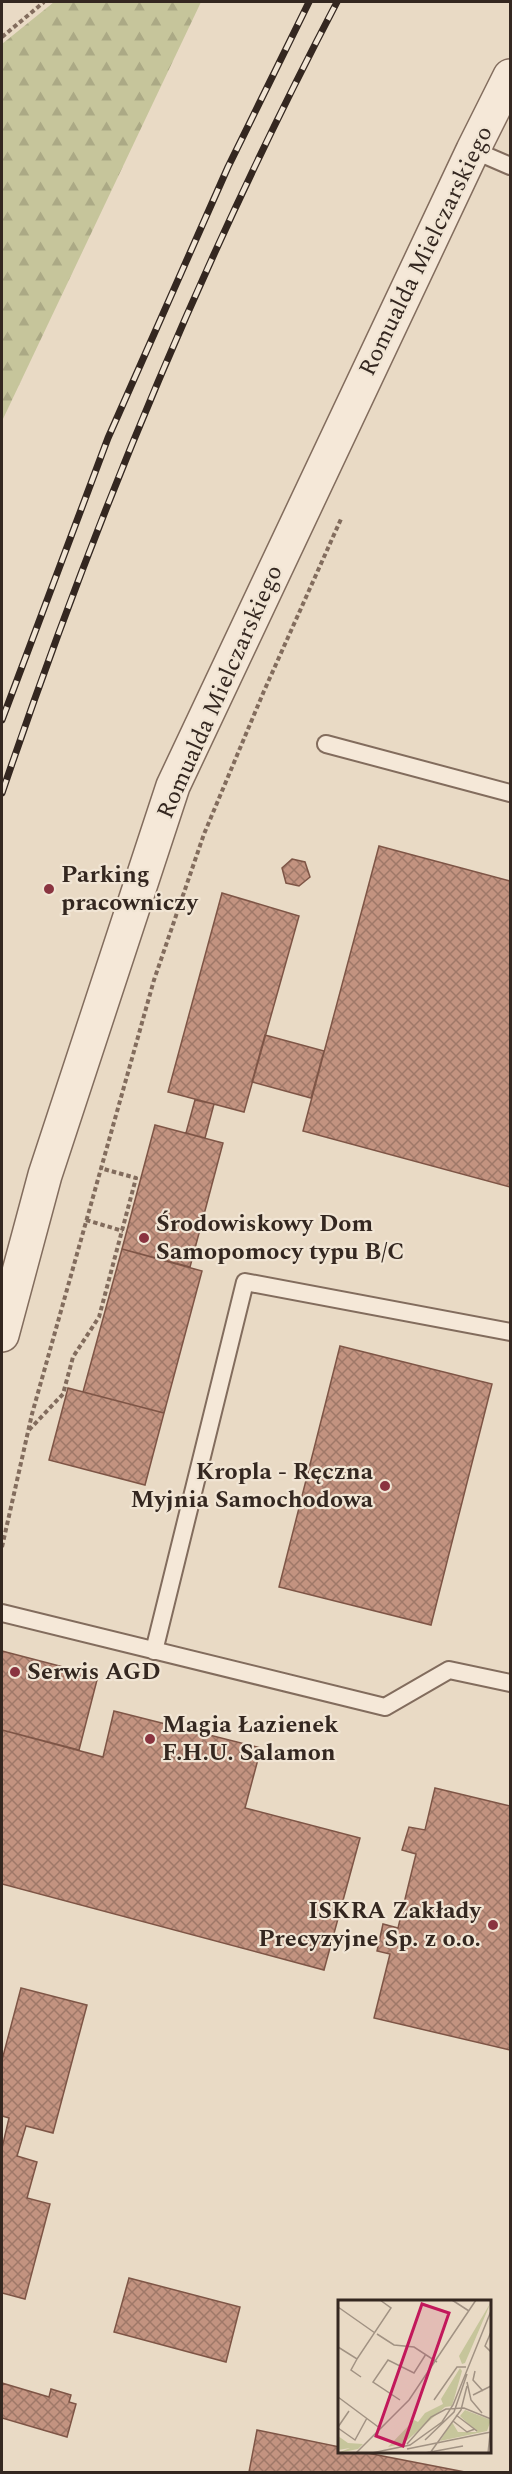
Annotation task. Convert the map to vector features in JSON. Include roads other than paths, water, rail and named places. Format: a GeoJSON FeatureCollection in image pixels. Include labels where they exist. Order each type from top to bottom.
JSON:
{"type":"FeatureCollection","features":[{"type":"Feature","properties":{"kind":"street","name":"Romualda Mielczarskiego"},"geometry":{"type":"LineString","coordinates":[[2,1335],[45,1175],[173,786],[510,76]]}},
{"type":"Feature","properties":{"kind":"lane"},"geometry":{"type":"LineString","coordinates":[[473,150],[510,166]]}},
{"type":"Feature","properties":{"kind":"lane"},"geometry":{"type":"LineString","coordinates":[[326,744],[510,793]]}},
{"type":"Feature","properties":{"kind":"lane"},"geometry":{"type":"LineString","coordinates":[[154,1651],[245,1282],[510,1332]]}},
{"type":"Feature","properties":{"kind":"lane"},"geometry":{"type":"LineString","coordinates":[[2,1613],[385,1707],[449,1670],[510,1683]]}},
{"type":"Feature","properties":{"kind":"railway"},"geometry":{"type":"LineString","coordinates":[[2,720],[108,438],[228,167],[309,2]]}},
{"type":"Feature","properties":{"kind":"railway"},"geometry":{"type":"LineString","coordinates":[[2,793],[74,591],[154,391],[241,195],[337,2]]}},
{"type":"Feature","properties":{"kind":"place","name":"Parking pracowniczy"},"geometry":{"type":"Point","coordinates":[49,889]}},
{"type":"Feature","properties":{"kind":"place","name":"Środowiskowy Dom Samopomocy typu B/C"},"geometry":{"type":"Point","coordinates":[144,1238]}},
{"type":"Feature","properties":{"kind":"place","name":"Kropla - Ręczna Myjnia Samochodowa"},"geometry":{"type":"Point","coordinates":[385,1486]}},
{"type":"Feature","properties":{"kind":"place","name":"Serwis AGD"},"geometry":{"type":"Point","coordinates":[15,1672]}},
{"type":"Feature","properties":{"kind":"place","name":"Magia Łazienek F.H.U. Salamon"},"geometry":{"type":"Point","coordinates":[150,1739]}},
{"type":"Feature","properties":{"kind":"place","name":"ISKRA Zakłady Precyzyjne Sp. z o.o."},"geometry":{"type":"Point","coordinates":[493,1925]}}]}
